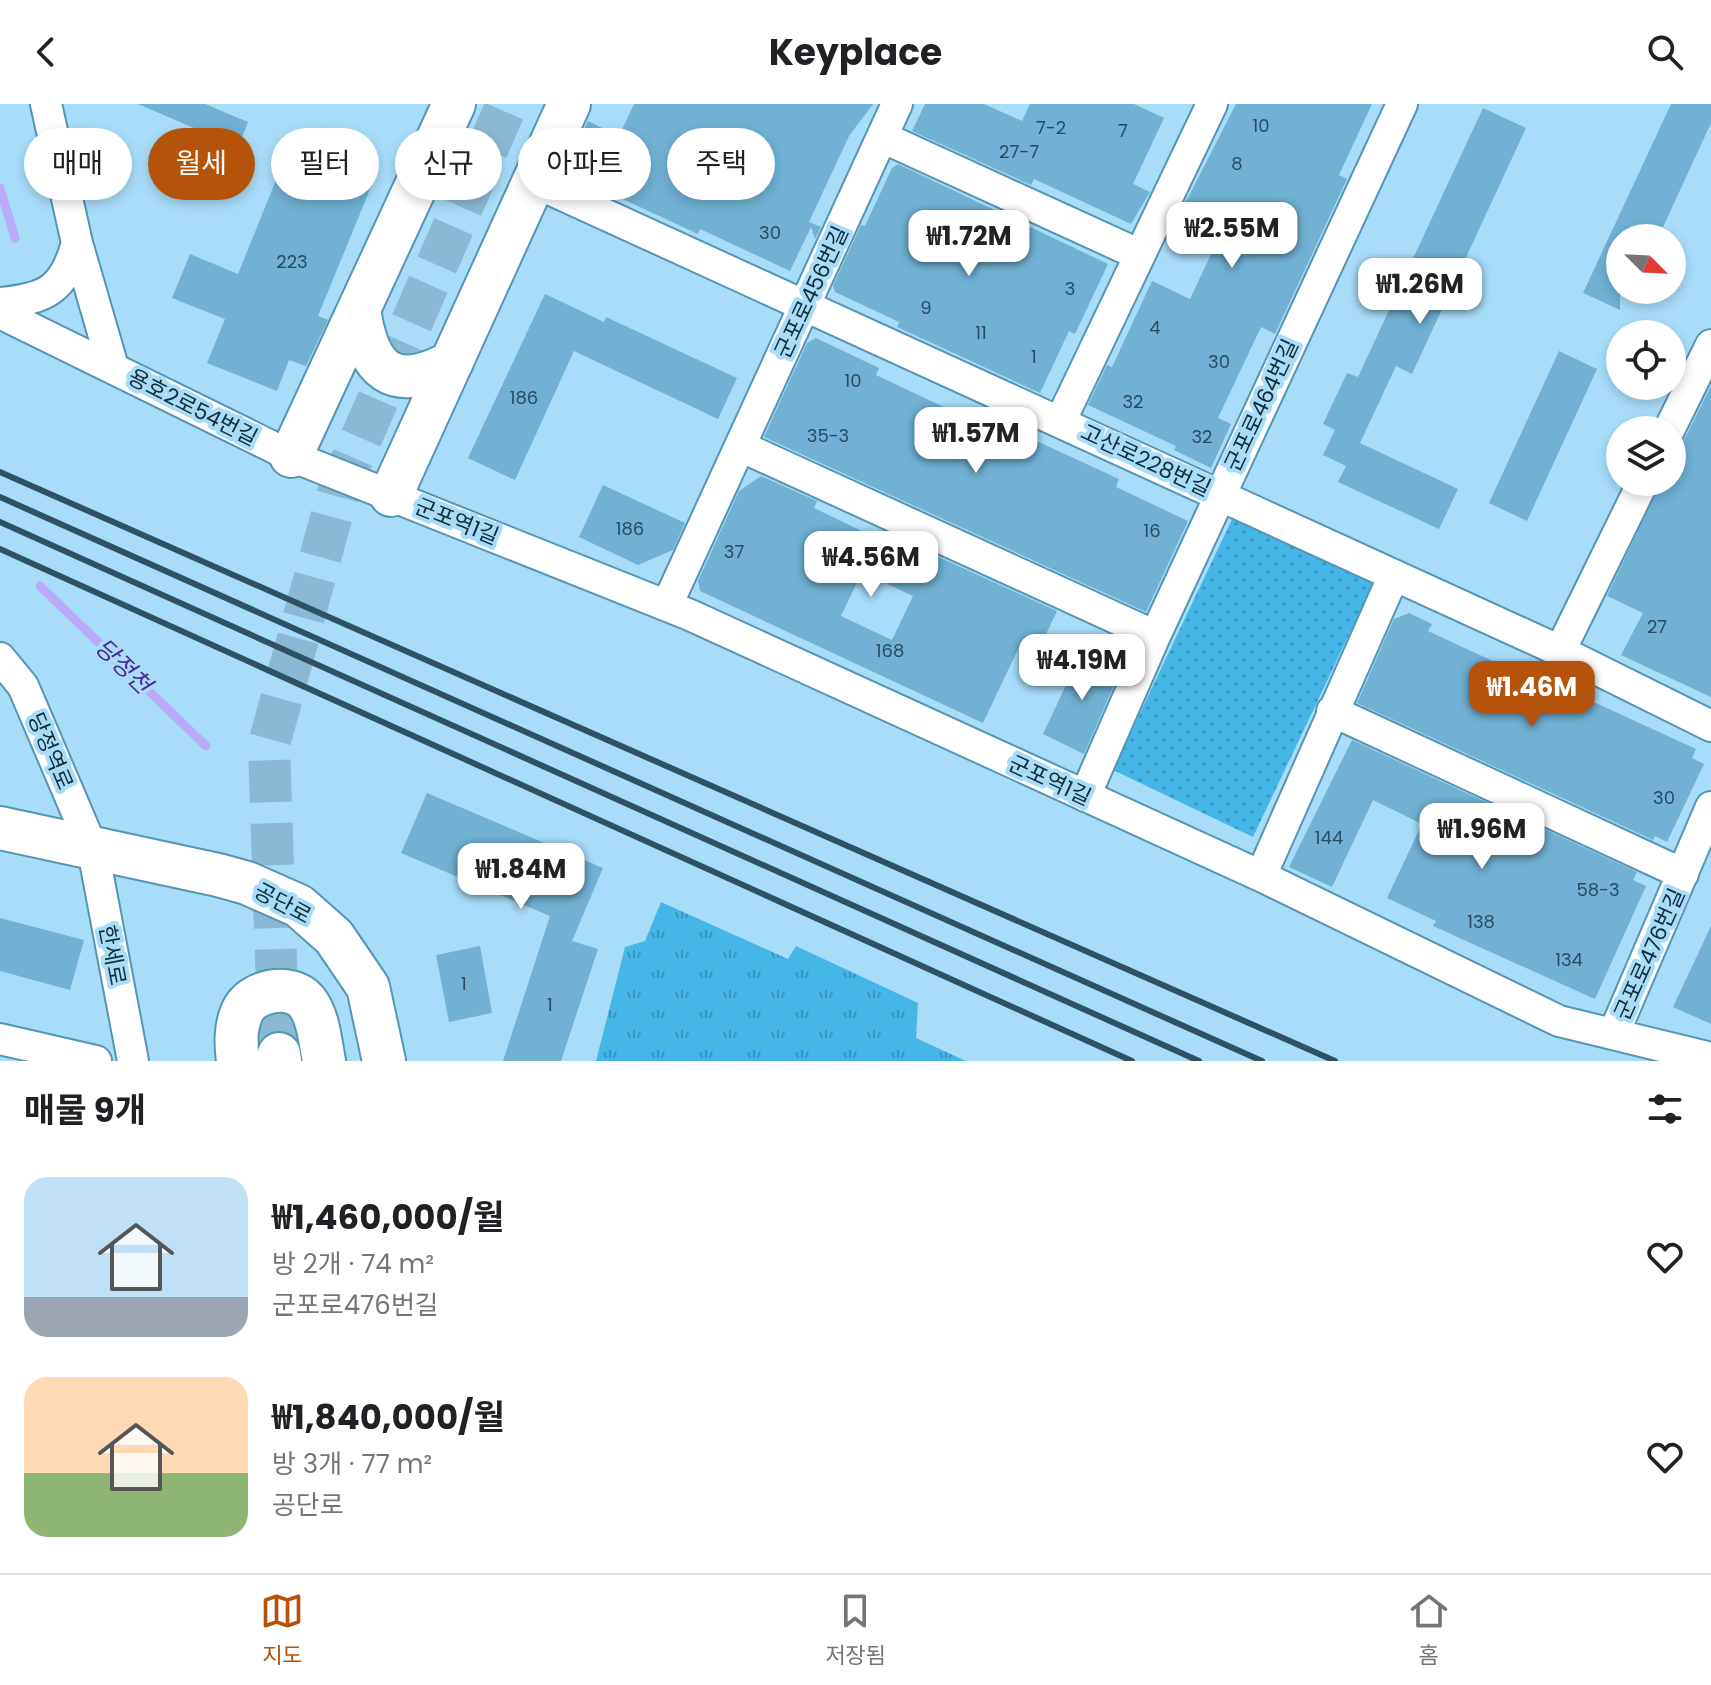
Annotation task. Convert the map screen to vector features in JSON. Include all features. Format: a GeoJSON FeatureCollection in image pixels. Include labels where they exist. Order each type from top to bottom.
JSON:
{"type":"FeatureCollection","features":[{"type":"Feature","properties":{"kind":"street","name":"용호2로54번길"},"geometry":{"type":"LineString","coordinates":[[46,104],[77,243],[113,367],[291,456],[391,495]]}},
{"type":"Feature","properties":{"kind":"street"},"geometry":{"type":"LineString","coordinates":[[291,456],[454,104]]}},
{"type":"Feature","properties":{"kind":"street"},"geometry":{"type":"LineString","coordinates":[[558,128],[569,104]]}},
{"type":"Feature","properties":{"kind":"street","name":"군포로456번길"},"geometry":{"type":"LineString","coordinates":[[667,605],[897,104]]}},
{"type":"Feature","properties":{"kind":"street"},"geometry":{"type":"LineString","coordinates":[[1061,420],[1212,104]]}},
{"type":"Feature","properties":{"kind":"street","name":"군포로464번길"},"geometry":{"type":"LineString","coordinates":[[1085,796],[1220,494],[1402,104]]}},
{"type":"Feature","properties":{"kind":"street"},"geometry":{"type":"LineString","coordinates":[[882,137],[1140,255]]}},
{"type":"Feature","properties":{"kind":"street"},"geometry":{"type":"LineString","coordinates":[[391,495],[526,200]]}},
{"type":"Feature","properties":{"kind":"street","name":"고산로228번길"},"geometry":{"type":"LineString","coordinates":[[574,200],[1061,420],[1560,651],[1711,726]]}},
{"type":"Feature","properties":{"kind":"street"},"geometry":{"type":"LineString","coordinates":[[0,303],[37,300],[65,276],[77,243]]}},
{"type":"Feature","properties":{"kind":"street"},"geometry":{"type":"LineString","coordinates":[[359,309],[364,343],[376,365],[390,373],[412,379],[452,362]]}},
{"type":"Feature","properties":{"kind":"street"},"geometry":{"type":"LineString","coordinates":[[0,313],[113,367]]}},
{"type":"Feature","properties":{"kind":"street"},"geometry":{"type":"LineString","coordinates":[[1676,416],[1711,345]]}},
{"type":"Feature","properties":{"kind":"street"},"geometry":{"type":"LineString","coordinates":[[740,446],[1155,636]]}},
{"type":"Feature","properties":{"kind":"street","name":"군포역1길"},"geometry":{"type":"LineString","coordinates":[[391,495],[667,605],[1261,876],[1559,1021],[1711,1058]]}},
{"type":"Feature","properties":{"kind":"street"},"geometry":{"type":"LineString","coordinates":[[1560,651],[1636,496]]}},
{"type":"Feature","properties":{"kind":"street"},"geometry":{"type":"LineString","coordinates":[[1261,876],[1394,575]]}},
{"type":"Feature","properties":{"kind":"street","name":"당정역로"},"geometry":{"type":"LineString","coordinates":[[0,658],[23,686],[93,850]]}},
{"type":"Feature","properties":{"kind":"street","name":"군포로476번길"},"geometry":{"type":"LineString","coordinates":[[1332,711],[1683,874]]}},
{"type":"Feature","properties":{"kind":"street","name":"군포로476번길"},"geometry":{"type":"LineString","coordinates":[[1614,1033],[1711,807]]}},
{"type":"Feature","properties":{"kind":"street","name":"공단로"},"geometry":{"type":"LineString","coordinates":[[0,828],[247,883],[299,906],[334,937],[368,987],[384,1061]]}},
{"type":"Feature","properties":{"kind":"street","name":"한세로"},"geometry":{"type":"LineString","coordinates":[[93,850],[133,1061]]}},
{"type":"Feature","properties":{"kind":"street"},"geometry":{"type":"LineString","coordinates":[[238,1061],[235,1036],[242,1009],[257,996],[275,990],[292,993],[306,1001],[317,1024],[324,1061]]}},
{"type":"Feature","properties":{"kind":"street"},"geometry":{"type":"LineString","coordinates":[[0,1039],[96,1061]]}},
{"type":"Feature","properties":{"kind":"green space"},"geometry":{"type":"Polygon","coordinates":[[[1234,515],[1374,582],[1253,837],[1113,770],[1234,515]]]}},
{"type":"Feature","properties":{"kind":"green space"},"geometry":{"type":"Polygon","coordinates":[[[661,902],[788,959],[796,946],[918,1003],[916,1038],[966,1061],[596,1061],[625,947],[645,941],[661,902]]]}},
{"type":"Feature","properties":{"kind":"building"},"geometry":{"type":"Polygon","coordinates":[[[138,104],[205,104],[248,122],[246,128],[194,128],[138,104]]]}},
{"type":"Feature","properties":{"kind":"building"},"geometry":{"type":"Polygon","coordinates":[[[634,104],[873,104],[849,136],[809,222],[821,227],[815,239],[811,227],[790,271],[700,229],[698,234],[625,200],[651,200],[651,128],[623,128],[634,104]]]}},
{"type":"Feature","properties":{"kind":"building"},"geometry":{"type":"Polygon","coordinates":[[[925,104],[984,104],[1022,121],[1030,104],[1134,104],[1164,118],[1133,184],[1150,192],[1131,224],[1034,179],[1031,185],[912,131],[925,104]]]}},
{"type":"Feature","properties":{"kind":"building"},"geometry":{"type":"Polygon","coordinates":[[[1236,104],[1372,104],[1339,175],[1347,179],[1275,334],[1261,327],[1218,418],[1231,424],[1211,468],[1174,450],[1176,446],[1088,405],[1107,365],[1112,367],[1152,281],[1190,299],[1214,248],[1172,229],[1236,104]]]}},
{"type":"Feature","properties":{"kind":"building"},"geometry":{"type":"Polygon","coordinates":[[[1671,104],[1711,104],[1711,123],[1664,224],[1615,224],[1671,104]]]}},
{"type":"Feature","properties":{"kind":"building"},"geometry":{"type":"Polygon","coordinates":[[[1483,108],[1526,128],[1412,374],[1396,366],[1360,443],[1458,489],[1439,529],[1338,482],[1346,466],[1323,455],[1335,430],[1323,424],[1347,373],[1358,377],[1483,108]]]}},
{"type":"Feature","properties":{"kind":"building"},"geometry":{"type":"Polygon","coordinates":[[[588,121],[602,128],[585,128],[588,121]]]}},
{"type":"Feature","properties":{"kind":"building"},"geometry":{"type":"Polygon","coordinates":[[[898,164],[1108,264],[1075,334],[1069,331],[1040,393],[897,327],[899,322],[835,292],[833,286],[861,225],[865,226],[892,168],[898,164]]]}},
{"type":"Feature","properties":{"kind":"building"},"geometry":{"type":"Polygon","coordinates":[[[271,192],[271,200],[366,200],[318,316],[328,320],[306,366],[289,360],[277,391],[207,363],[225,319],[172,298],[190,254],[238,274],[271,192]]]}},
{"type":"Feature","properties":{"kind":"building"},"geometry":{"type":"Polygon","coordinates":[[[1606,244],[1606,304],[1583,293],[1606,244]]]}},
{"type":"Feature","properties":{"kind":"building"},"geometry":{"type":"Polygon","coordinates":[[[545,294],[604,322],[606,317],[737,378],[718,419],[574,351],[515,480],[468,458],[545,294]]]}},
{"type":"Feature","properties":{"kind":"building"},"geometry":{"type":"Polygon","coordinates":[[[816,338],[879,368],[876,375],[954,412],[956,407],[1119,479],[1116,487],[1188,521],[1146,612],[764,437],[807,343],[816,338]]]}},
{"type":"Feature","properties":{"kind":"building"},"geometry":{"type":"Polygon","coordinates":[[[1559,351],[1597,369],[1527,521],[1489,503],[1559,351]]]}},
{"type":"Feature","properties":{"kind":"building"},"geometry":{"type":"Polygon","coordinates":[[[1711,386],[1711,697],[1621,655],[1643,613],[1607,596],[1654,496],[1686,496],[1686,436],[1711,386]]]}},
{"type":"Feature","properties":{"kind":"building"},"geometry":{"type":"Polygon","coordinates":[[[761,476],[817,501],[814,508],[893,546],[897,538],[1057,611],[1037,653],[1020,645],[983,723],[700,591],[698,581],[739,491],[761,476]],[[862,572],[841,616],[892,640],[913,596],[862,572]]]}},
{"type":"Feature","properties":{"kind":"building"},"geometry":{"type":"Polygon","coordinates":[[[603,485],[685,523],[673,550],[638,565],[579,537],[603,485]]]}},
{"type":"Feature","properties":{"kind":"building"},"geometry":{"type":"Polygon","coordinates":[[[1409,613],[1432,624],[1428,631],[1525,676],[1531,665],[1564,680],[1561,687],[1696,749],[1692,758],[1704,764],[1667,842],[1655,836],[1653,840],[1357,703],[1394,619],[1409,613]]]}},
{"type":"Feature","properties":{"kind":"building"},"geometry":{"type":"Polygon","coordinates":[[[1082,651],[1121,669],[1084,754],[1043,734],[1082,651]]]}},
{"type":"Feature","properties":{"kind":"building"},"geometry":{"type":"Polygon","coordinates":[[[1352,740],[1637,872],[1633,880],[1646,886],[1595,999],[1433,926],[1436,921],[1387,898],[1422,824],[1373,800],[1332,887],[1289,867],[1352,740]]]}},
{"type":"Feature","properties":{"kind":"building"},"geometry":{"type":"Polygon","coordinates":[[[427,793],[603,868],[572,941],[598,949],[561,1061],[503,1061],[550,916],[401,853],[427,793]]]}},
{"type":"Feature","properties":{"kind":"building"},"geometry":{"type":"Polygon","coordinates":[[[0,918],[84,940],[70,990],[0,971],[0,918]]]}},
{"type":"Feature","properties":{"kind":"building"},"geometry":{"type":"Polygon","coordinates":[[[1711,926],[1711,1024],[1673,1007],[1711,926]]]}},
{"type":"Feature","properties":{"kind":"building"},"geometry":{"type":"Polygon","coordinates":[[[480,946],[492,1013],[449,1022],[436,955],[480,946]]]}},
{"type":"Feature","properties":{"kind":"waterway"},"geometry":{"type":"LineString","coordinates":[[0,188],[15,238]]}},
{"type":"Feature","properties":{"kind":"waterway","name":"당정천"},"geometry":{"type":"LineString","coordinates":[[40,586],[206,746]]}},
{"type":"Feature","properties":{"kind":"tunnel"},"geometry":{"type":"LineString","coordinates":[[279,1054],[269,744],[339,489],[507,104]]}},
{"type":"Feature","properties":{"kind":"railway"},"geometry":{"type":"LineString","coordinates":[[0,472],[1335,1061]]}},
{"type":"Feature","properties":{"kind":"railway"},"geometry":{"type":"LineString","coordinates":[[0,497],[1262,1061]]}},
{"type":"Feature","properties":{"kind":"railway"},"geometry":{"type":"LineString","coordinates":[[0,522],[1199,1061]]}},
{"type":"Feature","properties":{"kind":"railway"},"geometry":{"type":"LineString","coordinates":[[0,549],[1132,1061]]}}]}
